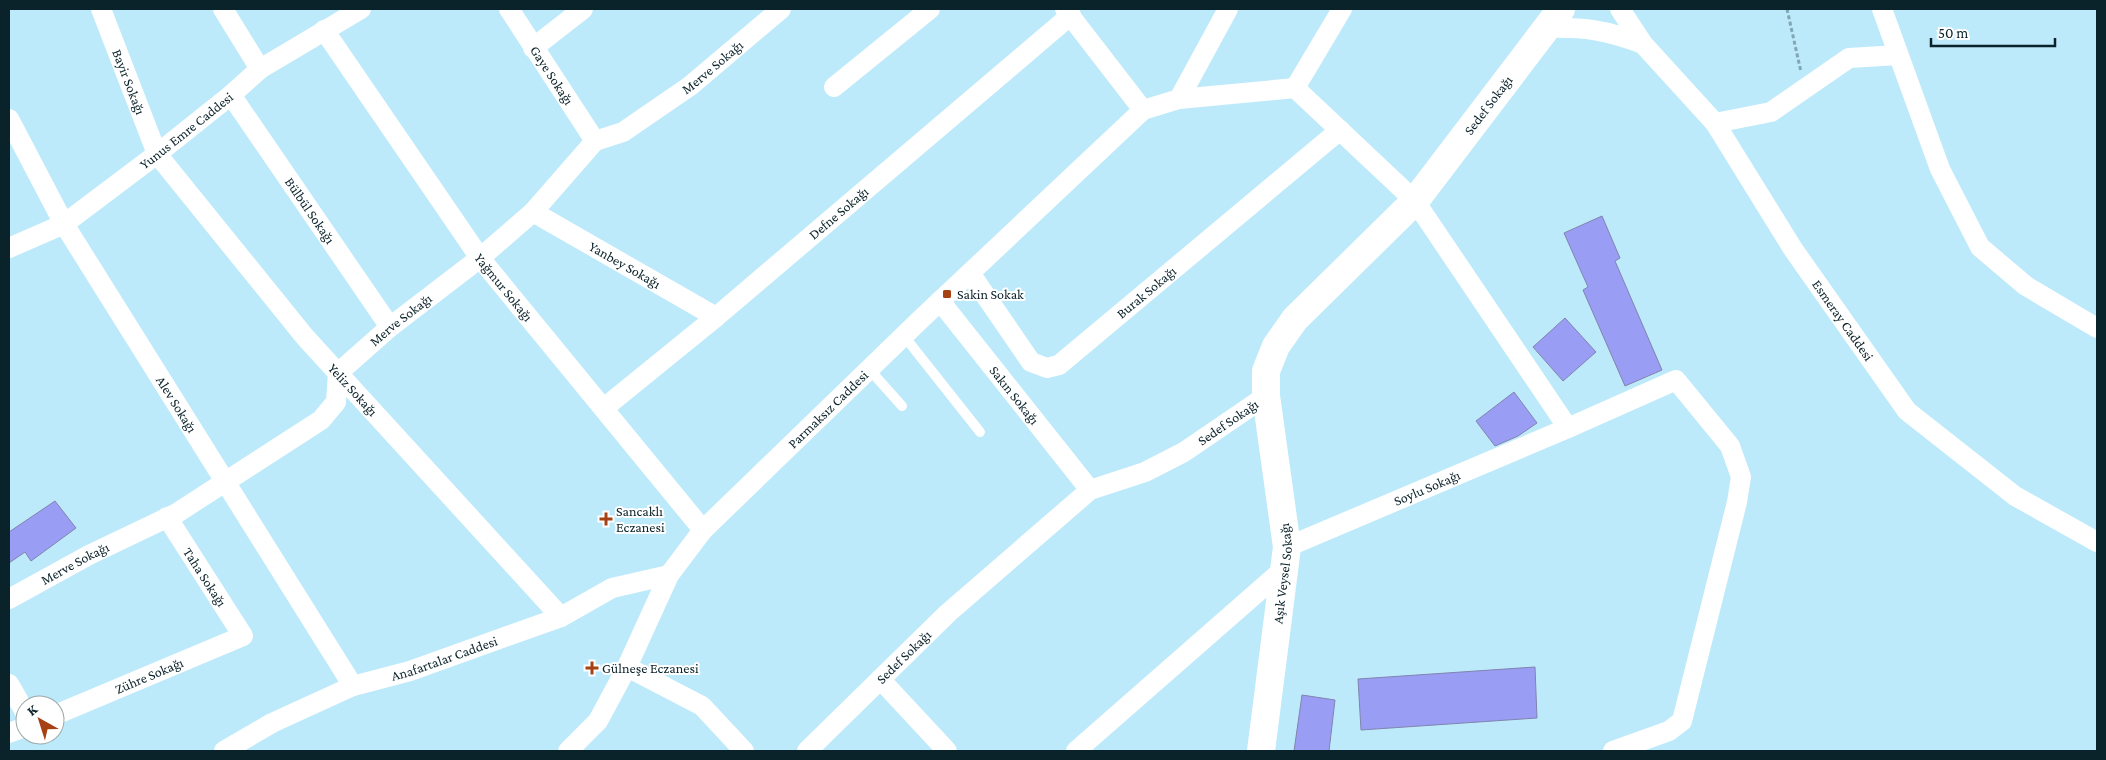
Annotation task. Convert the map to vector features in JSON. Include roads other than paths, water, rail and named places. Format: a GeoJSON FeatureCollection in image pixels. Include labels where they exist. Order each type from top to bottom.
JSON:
{"type":"FeatureCollection","features":[{"type":"Feature","properties":{"kind":"street","name":"Bayir Sokağı"},"geometry":{"type":"LineString","coordinates":[[101,9],[157,154]]}},
{"type":"Feature","properties":{"kind":"street"},"geometry":{"type":"LineString","coordinates":[[223,9],[260,68]]}},
{"type":"Feature","properties":{"kind":"street","name":"Yunus Emre Caddesi"},"geometry":{"type":"LineString","coordinates":[[9,248],[64,224],[157,154],[231,95],[260,68],[361,9]]}},
{"type":"Feature","properties":{"kind":"street","name":"Gaye Sokağı"},"geometry":{"type":"LineString","coordinates":[[509,9],[595,141]]}},
{"type":"Feature","properties":{"kind":"street"},"geometry":{"type":"LineString","coordinates":[[533,48],[583,9]]}},
{"type":"Feature","properties":{"kind":"street","name":"Merve Sokağı"},"geometry":{"type":"LineString","coordinates":[[9,599],[89,555],[167,517],[321,420],[336,402],[338,373],[390,327],[480,258],[533,212],[595,141],[623,132],[690,86],[781,9]]}},
{"type":"Feature","properties":{"kind":"street"},"geometry":{"type":"LineString","coordinates":[[834,87],[930,9]]}},
{"type":"Feature","properties":{"kind":"street"},"geometry":{"type":"LineString","coordinates":[[1179,99],[1228,9]]}},
{"type":"Feature","properties":{"kind":"street"},"geometry":{"type":"LineString","coordinates":[[1295,88],[1342,9]]}},
{"type":"Feature","properties":{"kind":"street","name":"Esmeray Caddesi"},"geometry":{"type":"LineString","coordinates":[[1620,9],[1643,44],[1715,123],[1793,249],[1906,411],[2015,496],[2097,542]]}},
{"type":"Feature","properties":{"kind":"street"},"geometry":{"type":"LineString","coordinates":[[1882,9],[1940,169],[1980,247],[2026,286],[2097,328]]}},
{"type":"Feature","properties":{"kind":"street"},"geometry":{"type":"LineString","coordinates":[[1068,12],[1143,110],[1179,99],[1295,88],[1415,201],[1568,428]]}},
{"type":"Feature","properties":{"kind":"street","name":"Defne Sokağı"},"geometry":{"type":"LineString","coordinates":[[604,408],[716,317],[1068,12]]}},
{"type":"Feature","properties":{"kind":"street","name":"Esmeray Caddesi"},"geometry":{"type":"LineString","coordinates":[[1554,18],[1579,27],[1613,33],[1643,44]]}},
{"type":"Feature","properties":{"kind":"street","name":"Sedef Sokağı"},"geometry":{"type":"LineString","coordinates":[[807,751],[948,613],[1090,490],[1145,472],[1176,456],[1266,396],[1266,372],[1276,346],[1295,319],[1415,201],[1554,18]]}},
{"type":"Feature","properties":{"kind":"street","name":"Yağmur Sokağı"},"geometry":{"type":"LineString","coordinates":[[324,30],[480,258],[703,530]]}},
{"type":"Feature","properties":{"kind":"street"},"geometry":{"type":"LineString","coordinates":[[1715,123],[1771,112],[1849,58],[1898,55]]}},
{"type":"Feature","properties":{"kind":"street","name":"Bülbül Sokağı"},"geometry":{"type":"LineString","coordinates":[[231,95],[390,327]]}},
{"type":"Feature","properties":{"kind":"street","name":"Parmaksız Caddesi"},"geometry":{"type":"LineString","coordinates":[[568,751],[598,721],[627,668],[669,576],[703,530],[940,301],[1143,110]]}},
{"type":"Feature","properties":{"kind":"street","name":"Alev Sokağı"},"geometry":{"type":"LineString","coordinates":[[9,119],[64,224],[353,686]]}},
{"type":"Feature","properties":{"kind":"street","name":"Burak Sokağı"},"geometry":{"type":"LineString","coordinates":[[970,273],[1031,362],[1047,368],[1059,365],[1340,130]]}},
{"type":"Feature","properties":{"kind":"street","name":"Yeliz Sokağı"},"geometry":{"type":"LineString","coordinates":[[157,154],[305,337],[561,618]]}},
{"type":"Feature","properties":{"kind":"street","name":"Yanbey Sokağı"},"geometry":{"type":"LineString","coordinates":[[533,212],[716,317]]}},
{"type":"Feature","properties":{"kind":"street","name":"Sakın Sokağı"},"geometry":{"type":"LineString","coordinates":[[940,301],[1090,490]]}},
{"type":"Feature","properties":{"kind":"street","name":"Soylu Sokağı"},"geometry":{"type":"LineString","coordinates":[[1076,751],[1286,558],[1676,380],[1730,446],[1740,477],[1737,502],[1682,721],[1669,731],[1613,751]]}},
{"type":"Feature","properties":{"kind":"street","name":"Aşık Veysel Sokağı"},"geometry":{"type":"LineString","coordinates":[[1261,751],[1286,558],[1266,396]]}},
{"type":"Feature","properties":{"kind":"street","name":"Taha Sokağı"},"geometry":{"type":"LineString","coordinates":[[167,517],[243,636]]}},
{"type":"Feature","properties":{"kind":"street","name":"Anafartalar Caddesi"},"geometry":{"type":"LineString","coordinates":[[224,751],[246,746],[272,723],[353,686],[410,671],[561,618],[612,588],[669,576]]}},
{"type":"Feature","properties":{"kind":"street","name":"Zühre Sokağı"},"geometry":{"type":"LineString","coordinates":[[65,711],[243,636]]}},
{"type":"Feature","properties":{"kind":"street"},"geometry":{"type":"LineString","coordinates":[[627,668],[702,706],[744,751]]}},
{"type":"Feature","properties":{"kind":"street"},"geometry":{"type":"LineString","coordinates":[[880,678],[947,751]]}},
{"type":"Feature","properties":{"kind":"street"},"geometry":{"type":"LineString","coordinates":[[9,684],[15,695]]}},
{"type":"Feature","properties":{"kind":"lane"},"geometry":{"type":"LineString","coordinates":[[904,336],[980,432]]}},
{"type":"Feature","properties":{"kind":"lane"},"geometry":{"type":"LineString","coordinates":[[869,369],[902,406]]}},
{"type":"Feature","properties":{"kind":"place","name":"Sakin Sokak"},"geometry":{"type":"Point","coordinates":[947,294]}},
{"type":"Feature","properties":{"kind":"place","name":"Sancaklı Eczanesi"},"geometry":{"type":"Point","coordinates":[606,519]}},
{"type":"Feature","properties":{"kind":"place","name":"Gülneşe Eczanesi"},"geometry":{"type":"Point","coordinates":[592,668]}}]}
